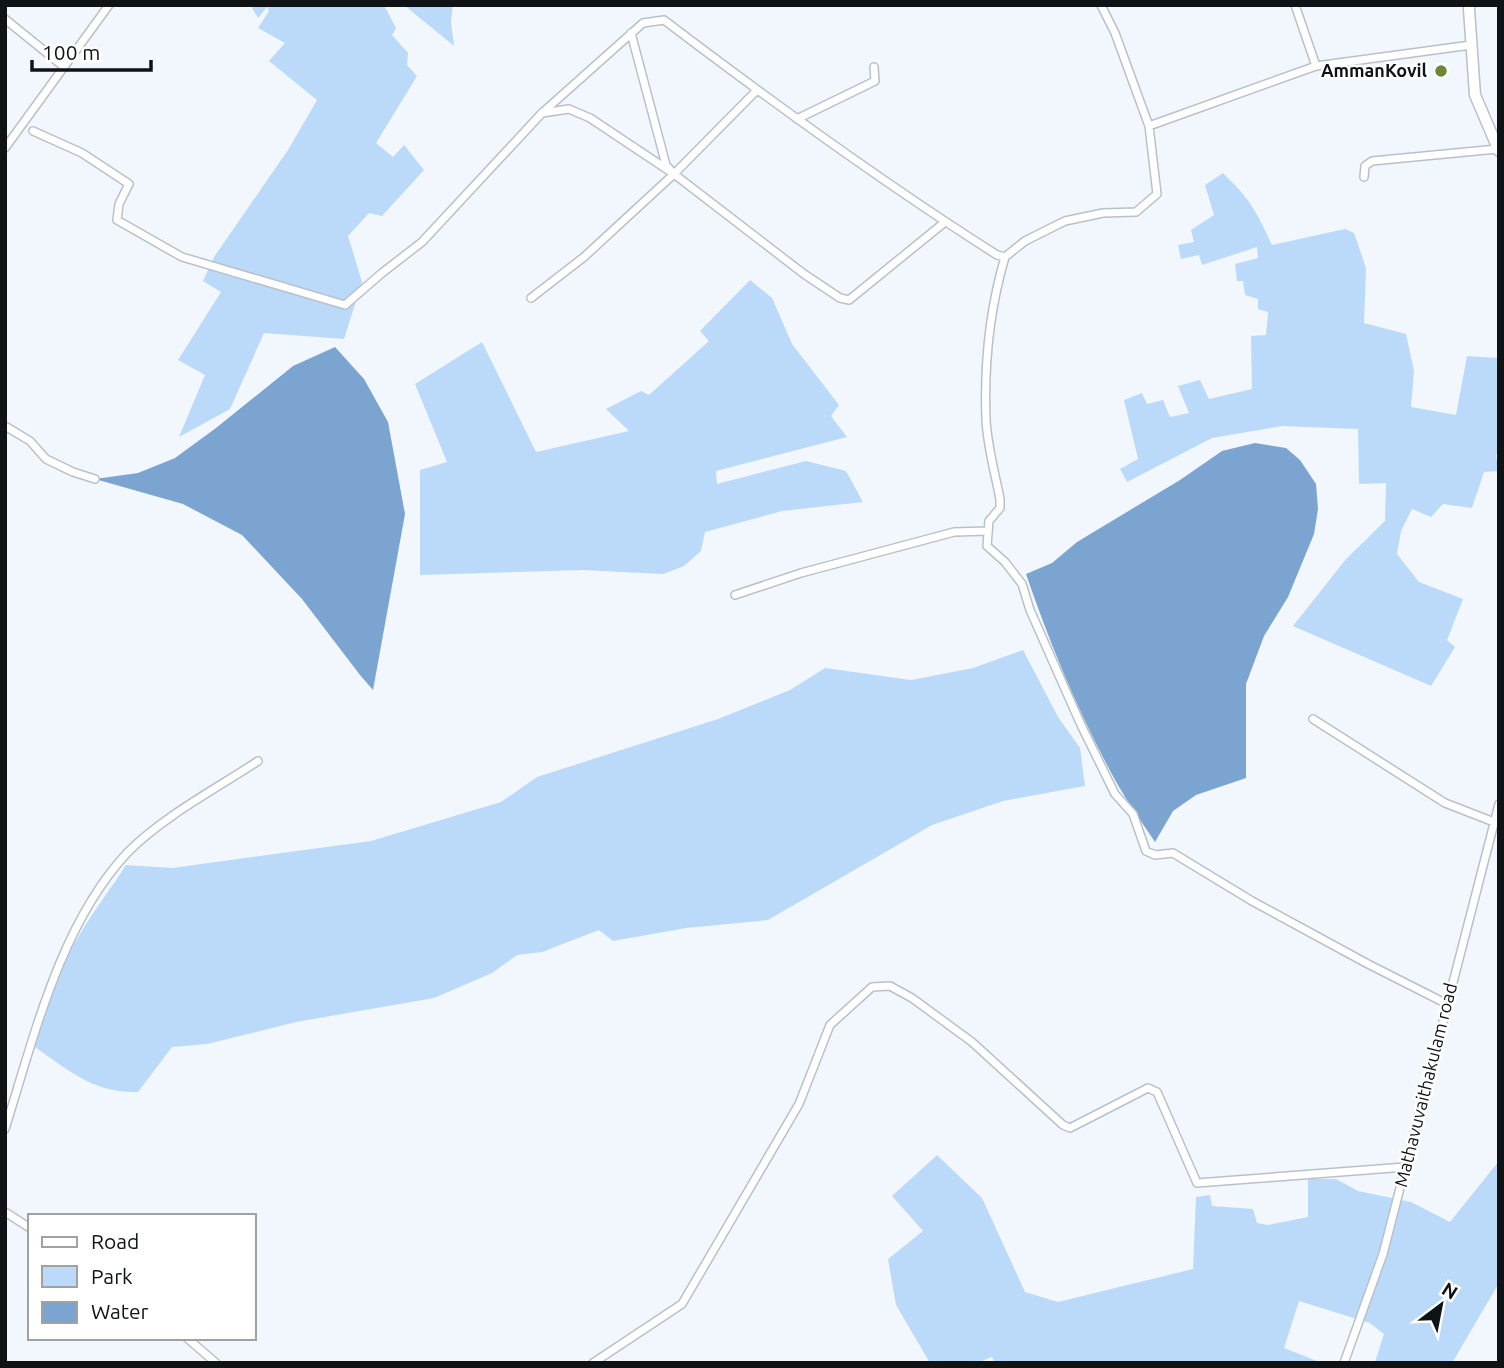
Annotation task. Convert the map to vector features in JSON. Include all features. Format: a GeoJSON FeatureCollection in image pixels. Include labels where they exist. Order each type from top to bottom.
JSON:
{"type":"FeatureCollection","features":[{"type":"Feature","properties":{"kind":"street"},"geometry":{"type":"LineString","coordinates":[[5,148],[109,5]]}},
{"type":"Feature","properties":{"kind":"street"},"geometry":{"type":"LineString","coordinates":[[1101,5],[1115,33],[1149,126],[1157,194],[1136,212],[1103,213],[1065,221],[1025,241],[1005,257],[996,287],[988,352],[986,421],[1000,508],[989,521],[986,546],[1005,562],[1022,583],[1030,610],[1081,725],[1115,794],[1133,814],[1146,850],[1155,855],[1173,853],[1252,901],[1447,1004]]}},
{"type":"Feature","properties":{"kind":"street"},"geometry":{"type":"LineString","coordinates":[[1296,5],[1316,66]]}},
{"type":"Feature","properties":{"kind":"street"},"geometry":{"type":"LineString","coordinates":[[1364,177],[1365,166],[1371,161],[1498,150],[1475,95],[1470,5]]}},
{"type":"Feature","properties":{"kind":"street"},"geometry":{"type":"LineString","coordinates":[[5,19],[63,66]]}},
{"type":"Feature","properties":{"kind":"street"},"geometry":{"type":"LineString","coordinates":[[33,131],[82,153],[129,184],[119,204],[117,220],[182,257],[345,305],[422,242],[542,113],[631,33],[643,23],[664,20],[797,119],[945,222],[997,255],[1005,257]]}},
{"type":"Feature","properties":{"kind":"street"},"geometry":{"type":"LineString","coordinates":[[631,33],[666,164],[674,174]]}},
{"type":"Feature","properties":{"kind":"street"},"geometry":{"type":"LineString","coordinates":[[1149,126],[1316,66],[1471,46]]}},
{"type":"Feature","properties":{"kind":"street"},"geometry":{"type":"LineString","coordinates":[[797,119],[875,82],[874,67]]}},
{"type":"Feature","properties":{"kind":"street"},"geometry":{"type":"LineString","coordinates":[[531,298],[584,257],[674,174],[757,90]]}},
{"type":"Feature","properties":{"kind":"street"},"geometry":{"type":"LineString","coordinates":[[542,113],[569,109],[590,118],[674,174],[839,298],[849,300],[945,222]]}},
{"type":"Feature","properties":{"kind":"street"},"geometry":{"type":"LineString","coordinates":[[5,426],[30,441],[46,459],[95,479]]}},
{"type":"Feature","properties":{"kind":"street"},"geometry":{"type":"LineString","coordinates":[[735,595],[801,573],[954,532],[988,531]]}},
{"type":"Feature","properties":{"kind":"street"},"geometry":{"type":"LineString","coordinates":[[1313,719],[1445,803],[1494,822]]}},
{"type":"Feature","properties":{"kind":"street"},"geometry":{"type":"LineString","coordinates":[[5,1129],[44,1004],[73,935],[98,892],[128,853],[162,824],[258,761]]}},
{"type":"Feature","properties":{"kind":"street","name":"Mathavuvaithakulam road"},"geometry":{"type":"LineString","coordinates":[[1344,1363],[1382,1254],[1499,804]]}},
{"type":"Feature","properties":{"kind":"street"},"geometry":{"type":"LineString","coordinates":[[593,1363],[682,1304],[799,1104],[830,1025],[872,987],[890,986],[912,998],[972,1042],[1063,1125],[1070,1128],[1148,1088],[1157,1092],[1197,1183],[1405,1167]]}},
{"type":"Feature","properties":{"kind":"street"},"geometry":{"type":"LineString","coordinates":[[5,1212],[28,1227]]}},
{"type":"Feature","properties":{"kind":"street"},"geometry":{"type":"LineString","coordinates":[[189,1340],[216,1363]]}},
{"type":"Feature","properties":{"kind":"green space"},"geometry":{"type":"Polygon","coordinates":[[[253,5],[384,5],[396,28],[392,35],[408,53],[407,65],[417,76],[376,143],[393,157],[404,145],[424,170],[382,216],[369,213],[348,236],[362,282],[344,339],[264,333],[230,409],[179,437],[205,375],[178,360],[221,292],[203,281],[214,257],[288,150],[317,100],[269,61],[285,43],[258,28],[269,11],[267,7],[258,18],[253,5]]]}},
{"type":"Feature","properties":{"kind":"green space"},"geometry":{"type":"Polygon","coordinates":[[[404,5],[453,5],[451,22],[454,46],[404,5]]]}},
{"type":"Feature","properties":{"kind":"green space"},"geometry":{"type":"Polygon","coordinates":[[[1223,173],[1252,206],[1272,245],[1345,229],[1354,233],[1366,268],[1364,323],[1406,334],[1414,371],[1411,407],[1456,415],[1467,356],[1499,358],[1499,446],[1496,456],[1499,471],[1484,472],[1472,508],[1443,504],[1431,517],[1412,509],[1401,531],[1397,554],[1419,582],[1463,599],[1447,640],[1455,647],[1431,686],[1293,626],[1346,559],[1385,521],[1386,483],[1359,484],[1358,429],[1282,426],[1212,438],[1127,482],[1120,469],[1138,459],[1124,400],[1142,393],[1147,404],[1163,400],[1170,417],[1189,413],[1178,386],[1200,380],[1209,399],[1252,389],[1251,336],[1266,335],[1268,312],[1258,309],[1258,299],[1245,295],[1243,281],[1237,281],[1235,264],[1258,258],[1257,247],[1202,265],[1199,255],[1181,259],[1178,245],[1194,242],[1191,230],[1214,215],[1205,185],[1223,173]]]}},
{"type":"Feature","properties":{"kind":"green space"},"geometry":{"type":"Polygon","coordinates":[[[750,280],[772,298],[792,344],[839,405],[831,416],[847,437],[716,471],[717,484],[806,461],[846,471],[863,502],[782,511],[705,532],[701,551],[684,566],[663,574],[583,570],[420,575],[420,470],[447,462],[415,384],[482,342],[536,452],[629,431],[606,409],[641,391],[649,395],[709,341],[700,331],[750,280]]]}},
{"type":"Feature","properties":{"kind":"green space"},"geometry":{"type":"Polygon","coordinates":[[[1023,650],[1058,717],[1080,748],[1085,786],[1003,801],[932,825],[768,920],[686,928],[613,941],[599,930],[542,952],[517,955],[492,973],[434,998],[296,1022],[207,1044],[172,1047],[138,1092],[123,1092],[95,1085],[35,1047],[66,959],[126,865],[172,868],[371,841],[501,802],[537,777],[718,719],[790,690],[825,668],[911,680],[973,668],[1023,650]]]}},
{"type":"Feature","properties":{"kind":"green space"},"geometry":{"type":"Polygon","coordinates":[[[937,1155],[982,1198],[1025,1292],[1058,1302],[1193,1269],[1196,1197],[1210,1195],[1212,1206],[1253,1209],[1257,1223],[1268,1225],[1308,1217],[1308,1179],[1336,1179],[1358,1191],[1411,1202],[1450,1222],[1499,1161],[1499,1283],[1452,1363],[1375,1362],[1384,1334],[1370,1323],[1299,1301],[1284,1348],[1322,1363],[995,1363],[992,1357],[977,1363],[930,1363],[896,1305],[888,1259],[923,1231],[892,1196],[937,1155]]]}},
{"type":"Feature","properties":{"kind":"water"},"geometry":{"type":"Polygon","coordinates":[[[335,347],[364,379],[388,422],[405,514],[373,690],[302,599],[242,535],[183,504],[95,479],[138,473],[175,458],[293,366],[335,347]]]}},
{"type":"Feature","properties":{"kind":"water"},"geometry":{"type":"Polygon","coordinates":[[[1255,443],[1286,448],[1300,460],[1316,484],[1318,509],[1314,534],[1288,597],[1264,636],[1246,684],[1246,778],[1196,795],[1173,811],[1155,842],[1119,786],[1088,728],[1055,652],[1026,574],[1052,563],[1077,542],[1180,480],[1222,451],[1255,443]]]}},
{"type":"Feature","properties":{"kind":"place","name":"AmmanKovil"},"geometry":{"type":"Point","coordinates":[1441,71]}}]}
